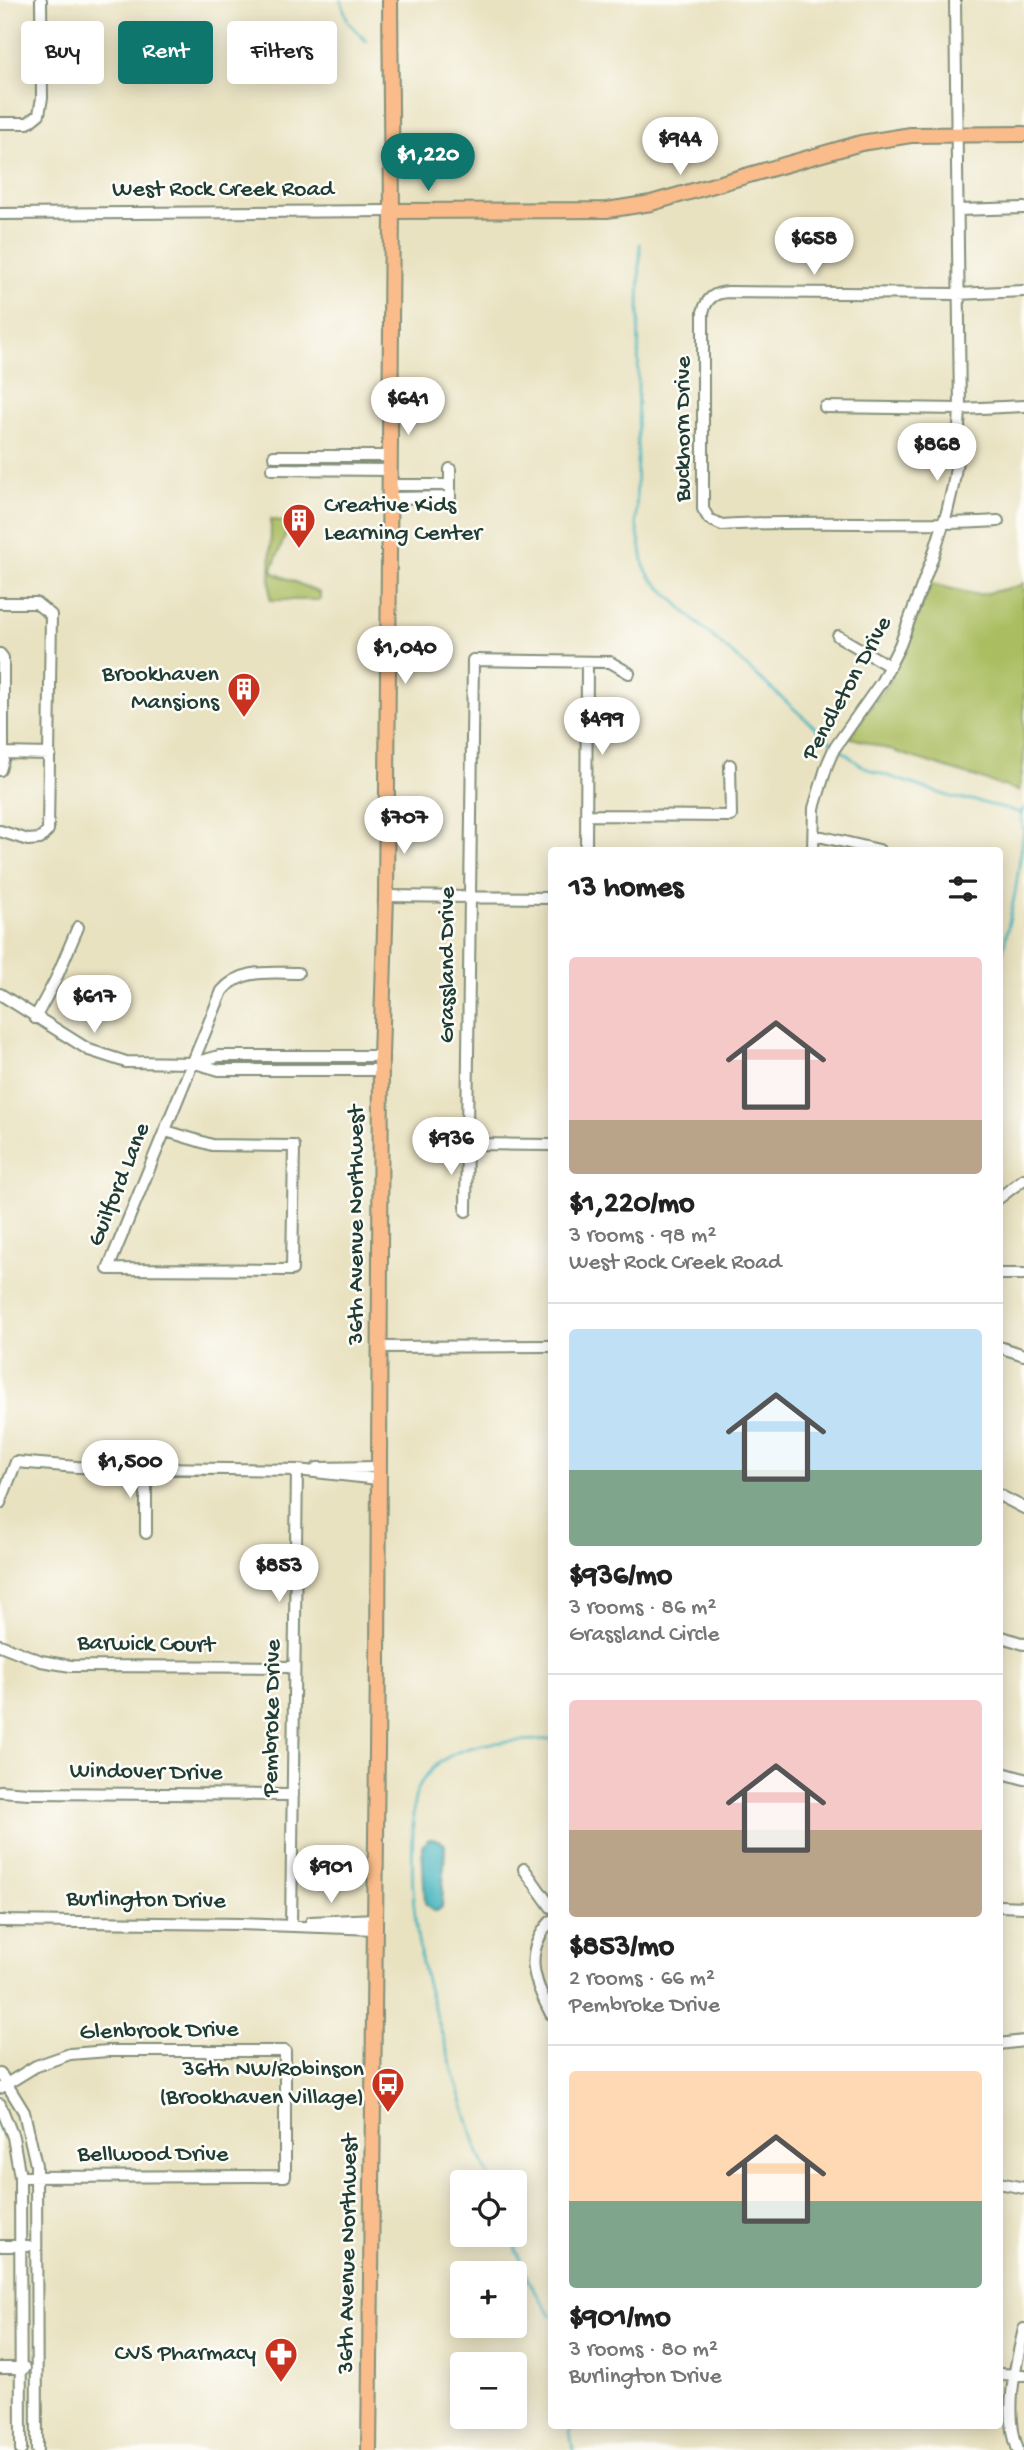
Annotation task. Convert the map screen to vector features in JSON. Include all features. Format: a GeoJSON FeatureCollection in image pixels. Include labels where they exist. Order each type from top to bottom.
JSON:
{"type":"FeatureCollection","features":[{"type":"Feature","properties":{"kind":"main road","name":"36th Avenue Northwest"},"geometry":{"type":"LineString","coordinates":[[369,2450],[381,1063],[386,896],[390,477],[390,0]]}},
{"type":"Feature","properties":{"kind":"main road","name":"West Rock Creek Road"},"geometry":{"type":"LineString","coordinates":[[392,211],[615,209],[651,203],[861,143],[894,137],[1024,134]]}},
{"type":"Feature","properties":{"kind":"street"},"geometry":{"type":"LineString","coordinates":[[0,123],[29,123],[39,114],[42,98],[41,0]]}},
{"type":"Feature","properties":{"kind":"street","name":"Pendleton Drive"},"geometry":{"type":"LineString","coordinates":[[813,847],[814,808],[837,744],[872,696],[911,618],[943,524],[957,461],[960,409],[956,0]]}},
{"type":"Feature","properties":{"kind":"street"},"geometry":{"type":"LineString","coordinates":[[958,209],[1024,208]]}},
{"type":"Feature","properties":{"kind":"street","name":"West Rock Creek Road"},"geometry":{"type":"LineString","coordinates":[[0,214],[392,211]]}},
{"type":"Feature","properties":{"kind":"street"},"geometry":{"type":"LineString","coordinates":[[957,294],[1024,291]]}},
{"type":"Feature","properties":{"kind":"street","name":"Buckhorn Drive"},"geometry":{"type":"LineString","coordinates":[[957,294],[720,293],[709,298],[703,312],[703,509],[709,519],[722,525],[943,524],[998,521]]}},
{"type":"Feature","properties":{"kind":"street"},"geometry":{"type":"LineString","coordinates":[[825,407],[960,409],[1024,406]]}},
{"type":"Feature","properties":{"kind":"street"},"geometry":{"type":"LineString","coordinates":[[274,456],[390,477],[450,497],[450,469]]}},
{"type":"Feature","properties":{"kind":"street"},"geometry":{"type":"LineString","coordinates":[[272,469],[390,477]]}},
{"type":"Feature","properties":{"kind":"street"},"geometry":{"type":"LineString","coordinates":[[0,603],[36,603],[51,615],[48,830],[40,839],[29,840],[0,831]]}},
{"type":"Feature","properties":{"kind":"street"},"geometry":{"type":"LineString","coordinates":[[838,636],[889,666]]}},
{"type":"Feature","properties":{"kind":"street"},"geometry":{"type":"LineString","coordinates":[[0,654],[3,658],[3,753],[0,770]]}},
{"type":"Feature","properties":{"kind":"street","name":"Grassland Drive"},"geometry":{"type":"LineString","coordinates":[[466,1211],[473,660],[587,663]]}},
{"type":"Feature","properties":{"kind":"street"},"geometry":{"type":"LineString","coordinates":[[586,847],[587,663],[610,662],[629,673]]}},
{"type":"Feature","properties":{"kind":"street"},"geometry":{"type":"LineString","coordinates":[[3,753],[50,754]]}},
{"type":"Feature","properties":{"kind":"street"},"geometry":{"type":"LineString","coordinates":[[586,815],[730,816],[730,765]]}},
{"type":"Feature","properties":{"kind":"street"},"geometry":{"type":"LineString","coordinates":[[814,835],[865,847]]}},
{"type":"Feature","properties":{"kind":"street"},"geometry":{"type":"LineString","coordinates":[[386,896],[548,898]]}},
{"type":"Feature","properties":{"kind":"street"},"geometry":{"type":"LineString","coordinates":[[35,1018],[55,981],[78,927]]}},
{"type":"Feature","properties":{"kind":"street","name":"Guilford Lane"},"geometry":{"type":"LineString","coordinates":[[166,1131],[212,1145],[294,1146],[292,1270],[108,1269],[222,991],[240,976],[298,973]]}},
{"type":"Feature","properties":{"kind":"street"},"geometry":{"type":"LineString","coordinates":[[0,994],[78,1044],[106,1056],[138,1063],[193,1063],[219,1070],[381,1063]]}},
{"type":"Feature","properties":{"kind":"street"},"geometry":{"type":"LineString","coordinates":[[468,1144],[548,1145]]}},
{"type":"Feature","properties":{"kind":"street"},"geometry":{"type":"LineString","coordinates":[[1003,1195],[1024,1179]]}},
{"type":"Feature","properties":{"kind":"street"},"geometry":{"type":"LineString","coordinates":[[1003,1274],[1024,1274]]}},
{"type":"Feature","properties":{"kind":"street"},"geometry":{"type":"LineString","coordinates":[[379,1347],[548,1346]]}},
{"type":"Feature","properties":{"kind":"street"},"geometry":{"type":"LineString","coordinates":[[1003,1348],[1024,1355]]}},
{"type":"Feature","properties":{"kind":"street"},"geometry":{"type":"LineString","coordinates":[[0,1503],[16,1462],[77,1467],[378,1473]]}},
{"type":"Feature","properties":{"kind":"street"},"geometry":{"type":"LineString","coordinates":[[146,1468],[146,1533]]}},
{"type":"Feature","properties":{"kind":"street","name":"Pembroke Drive"},"geometry":{"type":"LineString","coordinates":[[291,1925],[297,1470]]}},
{"type":"Feature","properties":{"kind":"street"},"geometry":{"type":"LineString","coordinates":[[1003,1497],[1024,1508]]}},
{"type":"Feature","properties":{"kind":"street"},"geometry":{"type":"LineString","coordinates":[[1003,1637],[1024,1644]]}},
{"type":"Feature","properties":{"kind":"street","name":"Barwick Court"},"geometry":{"type":"LineString","coordinates":[[0,1645],[41,1661],[71,1666],[294,1667]]}},
{"type":"Feature","properties":{"kind":"street"},"geometry":{"type":"LineString","coordinates":[[1003,1773],[1024,1779]]}},
{"type":"Feature","properties":{"kind":"street","name":"Windover Drive"},"geometry":{"type":"LineString","coordinates":[[0,1791],[293,1795]]}},
{"type":"Feature","properties":{"kind":"street"},"geometry":{"type":"LineString","coordinates":[[524,1869],[548,1903]]}},
{"type":"Feature","properties":{"kind":"street"},"geometry":{"type":"LineString","coordinates":[[1003,1906],[1024,1907]]}},
{"type":"Feature","properties":{"kind":"street","name":"Burlington Drive"},"geometry":{"type":"LineString","coordinates":[[0,1922],[375,1924]]}},
{"type":"Feature","properties":{"kind":"street"},"geometry":{"type":"LineString","coordinates":[[548,1925],[539,1936],[533,1969],[548,2008]]}},
{"type":"Feature","properties":{"kind":"street"},"geometry":{"type":"LineString","coordinates":[[1003,2044],[1024,2041]]}},
{"type":"Feature","properties":{"kind":"street","name":"Glenbrook Drive"},"geometry":{"type":"LineString","coordinates":[[4,2086],[47,2061],[82,2053],[285,2051],[285,2176]]}},
{"type":"Feature","properties":{"kind":"street"},"geometry":{"type":"LineString","coordinates":[[0,2073],[4,2086],[24,2112],[37,2177],[37,2450]]}},
{"type":"Feature","properties":{"kind":"street"},"geometry":{"type":"LineString","coordinates":[[0,2104],[13,2137],[20,2177],[21,2450]]}},
{"type":"Feature","properties":{"kind":"street","name":"Bellwood Drive"},"geometry":{"type":"LineString","coordinates":[[20,2177],[285,2176]]}},
{"type":"Feature","properties":{"kind":"street"},"geometry":{"type":"LineString","coordinates":[[1003,2184],[1024,2188]]}},
{"type":"Feature","properties":{"kind":"street"},"geometry":{"type":"LineString","coordinates":[[0,2246],[38,2246]]}},
{"type":"Feature","properties":{"kind":"street"},"geometry":{"type":"LineString","coordinates":[[1019,2450],[1011,2432],[1024,2329]]}},
{"type":"Feature","properties":{"kind":"street"},"geometry":{"type":"LineString","coordinates":[[0,2368],[38,2368]]}},
{"type":"Feature","properties":{"kind":"street"},"geometry":{"type":"LineString","coordinates":[[1019,2450],[1024,2440]]}},
{"type":"Feature","properties":{"kind":"green space"},"geometry":{"type":"Polygon","coordinates":[[[271,519],[290,524],[272,569],[274,573],[320,593],[320,600],[270,600],[271,519]]]}},
{"type":"Feature","properties":{"kind":"green space"},"geometry":{"type":"Polygon","coordinates":[[[1024,583],[1024,760],[1019,791],[849,737],[889,682],[931,584],[978,595],[1024,583]]]}},
{"type":"Feature","properties":{"kind":"water"},"geometry":{"type":"Polygon","coordinates":[[[429,1839],[439,1840],[445,1845],[442,1907],[437,1911],[433,1911],[425,1903],[422,1846],[429,1839]]]}},
{"type":"Feature","properties":{"kind":"waterway"},"geometry":{"type":"LineString","coordinates":[[341,0],[348,22],[366,41]]}},
{"type":"Feature","properties":{"kind":"waterway"},"geometry":{"type":"LineString","coordinates":[[640,244],[636,522],[644,566],[650,577],[695,621],[834,744]]}},
{"type":"Feature","properties":{"kind":"waterway"},"geometry":{"type":"LineString","coordinates":[[839,748],[870,770],[954,798],[1021,813]]}},
{"type":"Feature","properties":{"kind":"waterway"},"geometry":{"type":"LineString","coordinates":[[1003,951],[1015,893],[1024,831],[1021,813],[1024,808]]}},
{"type":"Feature","properties":{"kind":"waterway"},"geometry":{"type":"LineString","coordinates":[[486,2170],[476,2146],[430,1995],[419,1949],[412,1855],[414,1805],[419,1786],[424,1779],[450,1756],[492,1743],[548,1739]]}},
{"type":"Feature","properties":{"kind":"waterway"},"geometry":{"type":"LineString","coordinates":[[516,2247],[528,2280],[548,2311]]}},
{"type":"Feature","properties":{"kind":"waterway"},"geometry":{"type":"LineString","coordinates":[[571,2429],[573,2450]]}},
{"type":"Feature","properties":{"kind":"place","name":"Creative Kids Learning Center"},"geometry":{"type":"Point","coordinates":[299,550]}},
{"type":"Feature","properties":{"kind":"place","name":"Brookhaven Mansions"},"geometry":{"type":"Point","coordinates":[244,719]}},
{"type":"Feature","properties":{"kind":"place","name":"36th NW/Robinson (Brookhaven Village)"},"geometry":{"type":"Point","coordinates":[388,2114]}},
{"type":"Feature","properties":{"kind":"place","name":"CVS Pharmacy"},"geometry":{"type":"Point","coordinates":[281,2384]}}]}
